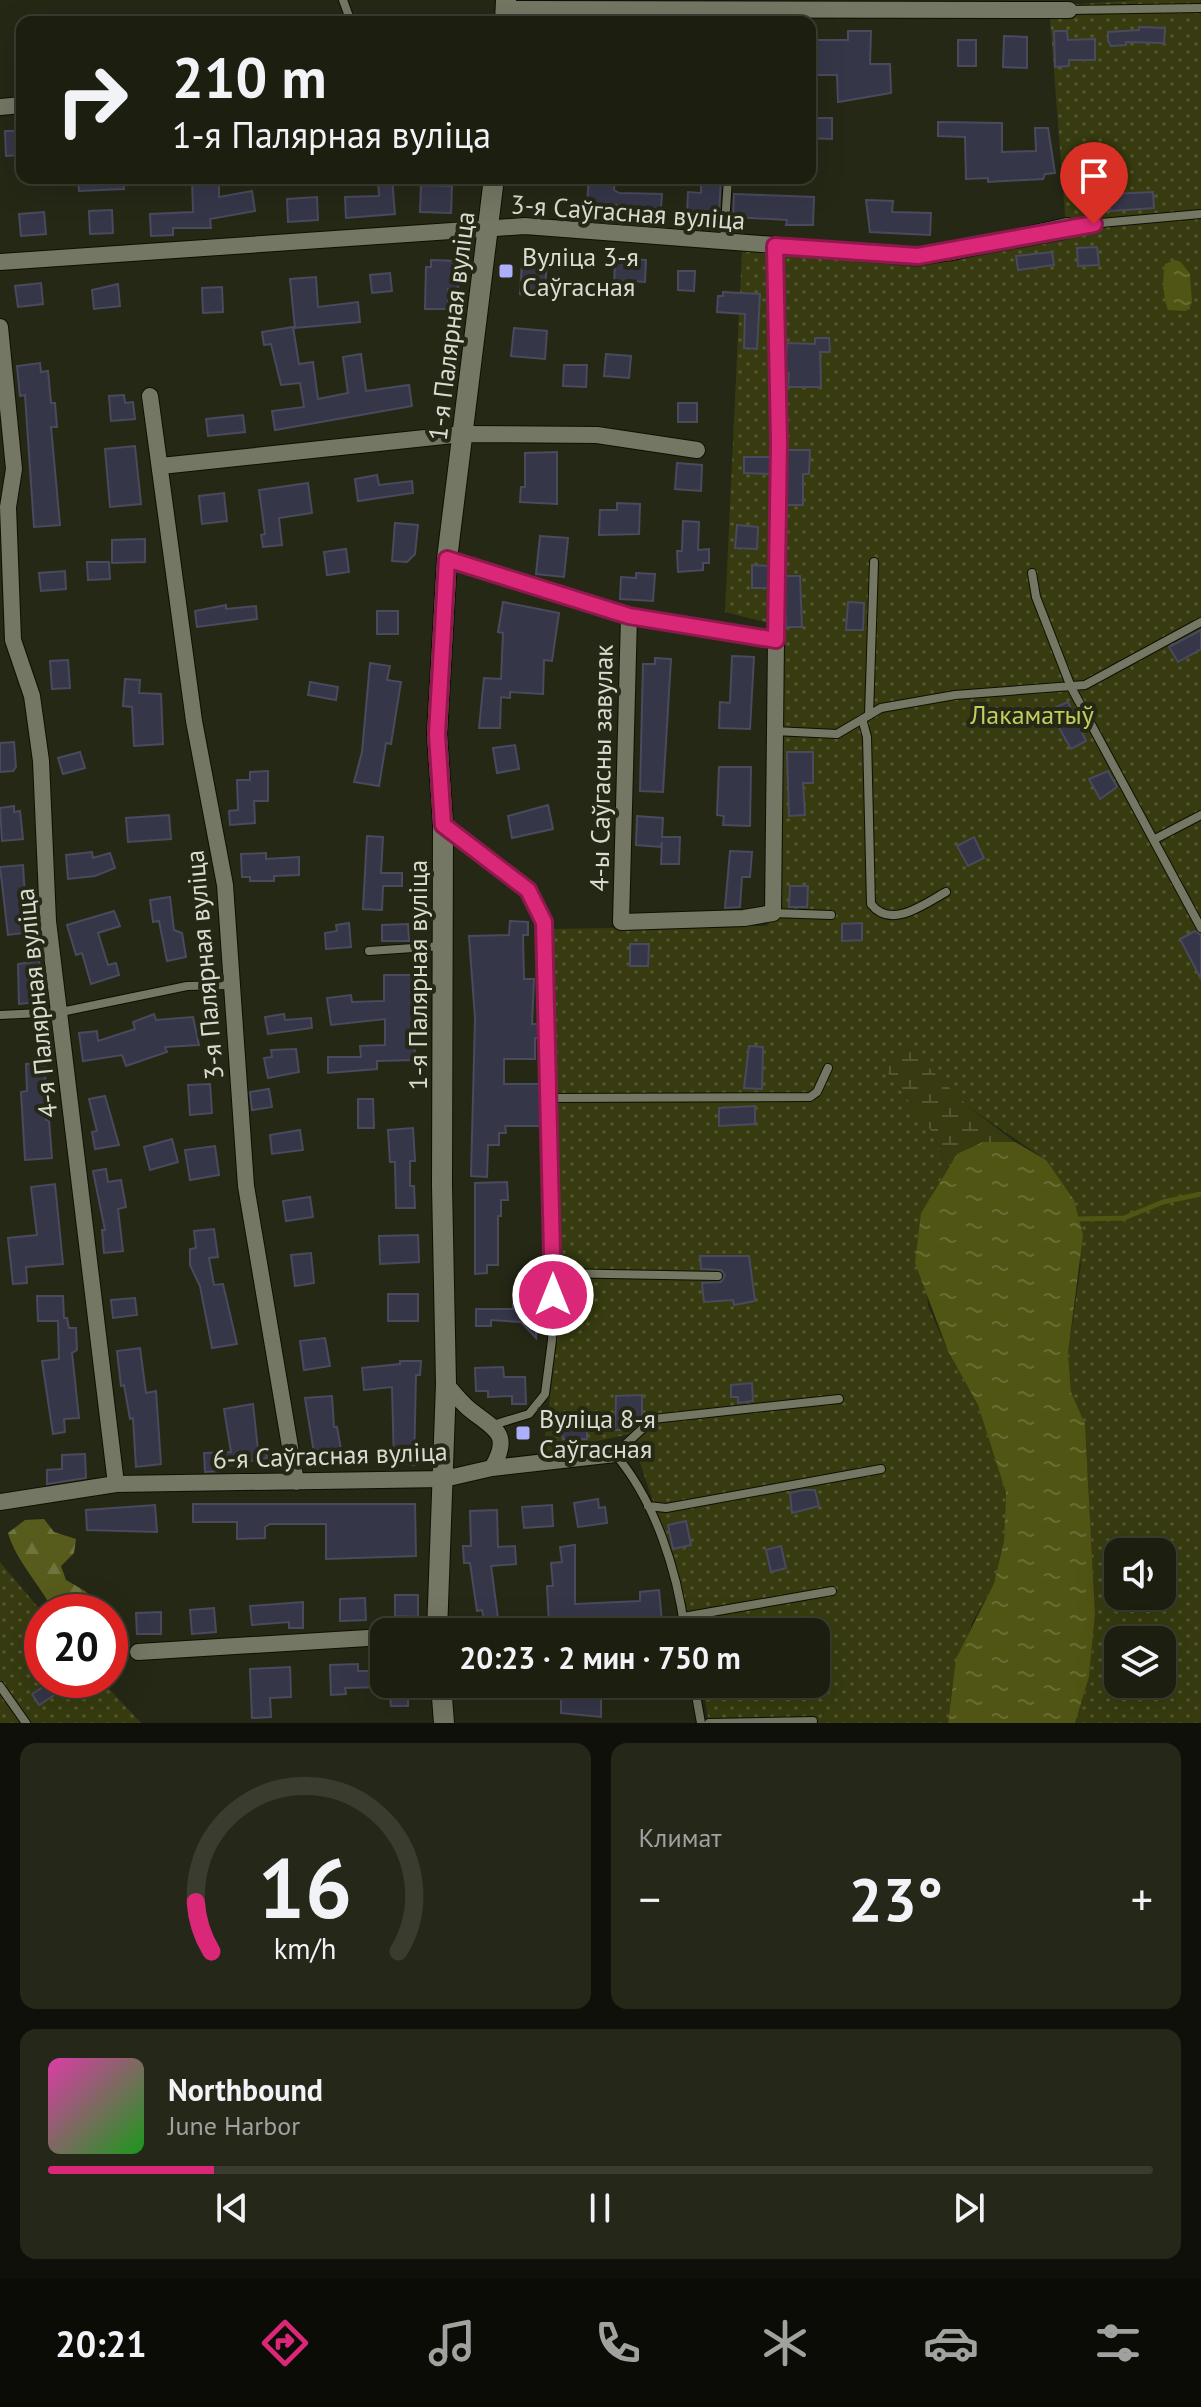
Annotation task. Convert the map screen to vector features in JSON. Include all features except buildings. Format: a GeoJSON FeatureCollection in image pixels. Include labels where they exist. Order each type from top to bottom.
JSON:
{"type":"FeatureCollection","features":[{"type":"Feature","properties":{"kind":"street"},"geometry":{"type":"LineString","coordinates":[[506,10],[1069,10]]}},
{"type":"Feature","properties":{"kind":"street","name":"1-я Палярная вуліца"},"geometry":{"type":"LineString","coordinates":[[438,1618],[446,1384],[442,1185],[443,825],[437,734],[447,559],[491,228],[494,184]]}},
{"type":"Feature","properties":{"kind":"street","name":"3-я Саўгасная вуліца"},"geometry":{"type":"LineString","coordinates":[[0,262],[525,226],[918,256],[952,252],[1067,226]]}},
{"type":"Feature","properties":{"kind":"street","name":"4-я Палярная вуліца"},"geometry":{"type":"LineString","coordinates":[[0,327],[14,469],[8,507],[13,640],[32,696],[41,761],[48,921],[116,1484]]}},
{"type":"Feature","properties":{"kind":"street","name":"3-я Палярная вуліца"},"geometry":{"type":"LineString","coordinates":[[150,396],[194,721],[225,885],[246,1186],[296,1482]]}},
{"type":"Feature","properties":{"kind":"street"},"geometry":{"type":"LineString","coordinates":[[161,466],[463,434],[597,435],[697,450]]}},
{"type":"Feature","properties":{"kind":"street","name":"4-ы Саўгасны завулак"},"geometry":{"type":"LineString","coordinates":[[447,559],[629,616],[776,640]]}},
{"type":"Feature","properties":{"kind":"street","name":"4-ы Саўгасны завулак"},"geometry":{"type":"LineString","coordinates":[[629,616],[621,922],[744,918],[773,913]]}},
{"type":"Feature","properties":{"kind":"street"},"geometry":{"type":"LineString","coordinates":[[773,913],[776,640]]}},
{"type":"Feature","properties":{"kind":"street"},"geometry":{"type":"LineString","coordinates":[[446,1384],[467,1407],[493,1425],[501,1437],[501,1453],[492,1468]]}},
{"type":"Feature","properties":{"kind":"street","name":"6-я Саўгасная вуліца"},"geometry":{"type":"LineString","coordinates":[[0,1502],[116,1484],[444,1479],[492,1468],[615,1454]]}},
{"type":"Feature","properties":{"kind":"street"},"geometry":{"type":"LineString","coordinates":[[138,1652],[370,1638]]}},
{"type":"Feature","properties":{"kind":"street"},"geometry":{"type":"LineString","coordinates":[[442,1698],[444,1723]]}},
{"type":"Feature","properties":{"kind":"lane"},"geometry":{"type":"LineString","coordinates":[[1069,10],[1201,8]]}},
{"type":"Feature","properties":{"kind":"lane"},"geometry":{"type":"LineString","coordinates":[[724,242],[728,184]]}},
{"type":"Feature","properties":{"kind":"lane","name":"3-я Саўгасная вуліца"},"geometry":{"type":"LineString","coordinates":[[1067,226],[1201,214]]}},
{"type":"Feature","properties":{"kind":"lane"},"geometry":{"type":"LineString","coordinates":[[775,246],[779,442],[776,640]]}},
{"type":"Feature","properties":{"kind":"lane"},"geometry":{"type":"LineString","coordinates":[[874,562],[866,718],[871,904],[878,914],[888,917],[905,913],[946,892]]}},
{"type":"Feature","properties":{"kind":"lane"},"geometry":{"type":"LineString","coordinates":[[1032,573],[1036,597],[1071,687],[1201,927]]}},
{"type":"Feature","properties":{"kind":"lane"},"geometry":{"type":"LineString","coordinates":[[774,731],[837,734],[881,708],[955,695],[1085,685],[1201,622]]}},
{"type":"Feature","properties":{"kind":"lane"},"geometry":{"type":"LineString","coordinates":[[1155,839],[1201,815]]}},
{"type":"Feature","properties":{"kind":"lane"},"geometry":{"type":"LineString","coordinates":[[443,825],[528,890],[544,922],[546,1098],[554,1273],[552,1340],[545,1394],[529,1414],[493,1425]]}},
{"type":"Feature","properties":{"kind":"lane"},"geometry":{"type":"LineString","coordinates":[[773,913],[831,915]]}},
{"type":"Feature","properties":{"kind":"lane"},"geometry":{"type":"LineString","coordinates":[[369,951],[444,946]]}},
{"type":"Feature","properties":{"kind":"lane"},"geometry":{"type":"LineString","coordinates":[[0,1015],[61,1012],[187,986],[230,985]]}},
{"type":"Feature","properties":{"kind":"lane"},"geometry":{"type":"LineString","coordinates":[[546,1098],[810,1097],[817,1092],[828,1068]]}},
{"type":"Feature","properties":{"kind":"lane"},"geometry":{"type":"LineString","coordinates":[[554,1273],[718,1276]]}},
{"type":"Feature","properties":{"kind":"lane"},"geometry":{"type":"LineString","coordinates":[[681,1618],[676,1580],[648,1506],[637,1479],[615,1454],[653,1419],[839,1399]]}},
{"type":"Feature","properties":{"kind":"lane"},"geometry":{"type":"LineString","coordinates":[[648,1506],[666,1508],[881,1469]]}},
{"type":"Feature","properties":{"kind":"lane"},"geometry":{"type":"LineString","coordinates":[[723,1618],[832,1591]]}},
{"type":"Feature","properties":{"kind":"lane"},"geometry":{"type":"LineString","coordinates":[[0,1686],[26,1723]]}},
{"type":"Feature","properties":{"kind":"lane"},"geometry":{"type":"LineString","coordinates":[[697,1698],[701,1723]]}},
{"type":"Feature","properties":{"kind":"lane"},"geometry":{"type":"LineString","coordinates":[[709,1723],[813,1721]]}},
{"type":"Feature","properties":{"kind":"green space","name":"Лакаматыў"},"geometry":{"type":"Polygon","coordinates":[[[1139,0],[1201,0],[1201,1723],[1075,1723],[1089,1677],[1095,1614],[1085,1424],[1071,1392],[1068,1353],[1081,1264],[1046,1160],[970,1108],[904,1043],[884,1068],[932,1132],[948,1168],[921,1213],[928,1306],[948,1351],[978,1405],[1006,1493],[1004,1541],[994,1583],[972,1623],[952,1688],[948,1723],[709,1723],[705,1698],[830,1698],[830,1618],[688,1618],[679,1576],[630,1434],[543,1453],[560,1314],[549,929],[767,926],[779,904],[777,625],[725,612],[742,251],[917,267],[1067,240],[1049,6],[1139,0]]]}},
{"type":"Feature","properties":{"kind":"green space"},"geometry":{"type":"Polygon","coordinates":[[[904,1043],[970,1108],[1015,1142],[969,1149],[961,1153],[948,1168],[932,1132],[884,1068],[904,1043]]]}},
{"type":"Feature","properties":{"kind":"green space"},"geometry":{"type":"Polygon","coordinates":[[[44,1519],[54,1532],[76,1539],[74,1553],[61,1566],[66,1580],[88,1594],[44,1594],[17,1554],[8,1533],[25,1520],[44,1519]]]}},
{"type":"Feature","properties":{"kind":"green space"},"geometry":{"type":"Polygon","coordinates":[[[0,1562],[27,1594],[24,1594],[24,1698],[118,1698],[141,1723],[0,1723],[0,1562]]]}},
{"type":"Feature","properties":{"kind":"water"},"geometry":{"type":"Polygon","coordinates":[[[1175,260],[1181,262],[1190,274],[1192,303],[1186,311],[1168,310],[1165,299],[1165,264],[1175,260]]]}},
{"type":"Feature","properties":{"kind":"water"},"geometry":{"type":"Polygon","coordinates":[[[983,1142],[1015,1142],[1046,1160],[1074,1200],[1083,1235],[1068,1353],[1071,1392],[1085,1424],[1095,1614],[1089,1677],[1075,1723],[948,1723],[956,1659],[994,1583],[1004,1541],[1006,1493],[978,1405],[948,1351],[915,1263],[921,1213],[957,1154],[983,1142]]]}},
{"type":"Feature","properties":{"kind":"waterway"},"geometry":{"type":"LineString","coordinates":[[1079,1219],[1124,1218],[1163,1202],[1201,1194]]}},
{"type":"Feature","properties":{"kind":"place","name":"Вуліца 3-я Саўгасная"},"geometry":{"type":"Point","coordinates":[506,271]}},
{"type":"Feature","properties":{"kind":"place","name":"Вуліца 8-я Саўгасная"},"geometry":{"type":"Point","coordinates":[523,1433]}},
{"type":"Feature","properties":{"kind":"route"},"geometry":{"type":"LineString","coordinates":[[553,1295],[544,922],[528,890],[443,825],[437,734],[447,559],[629,616],[776,640],[779,442],[775,246],[918,256],[952,252],[1067,226],[1094,224]]}}]}
